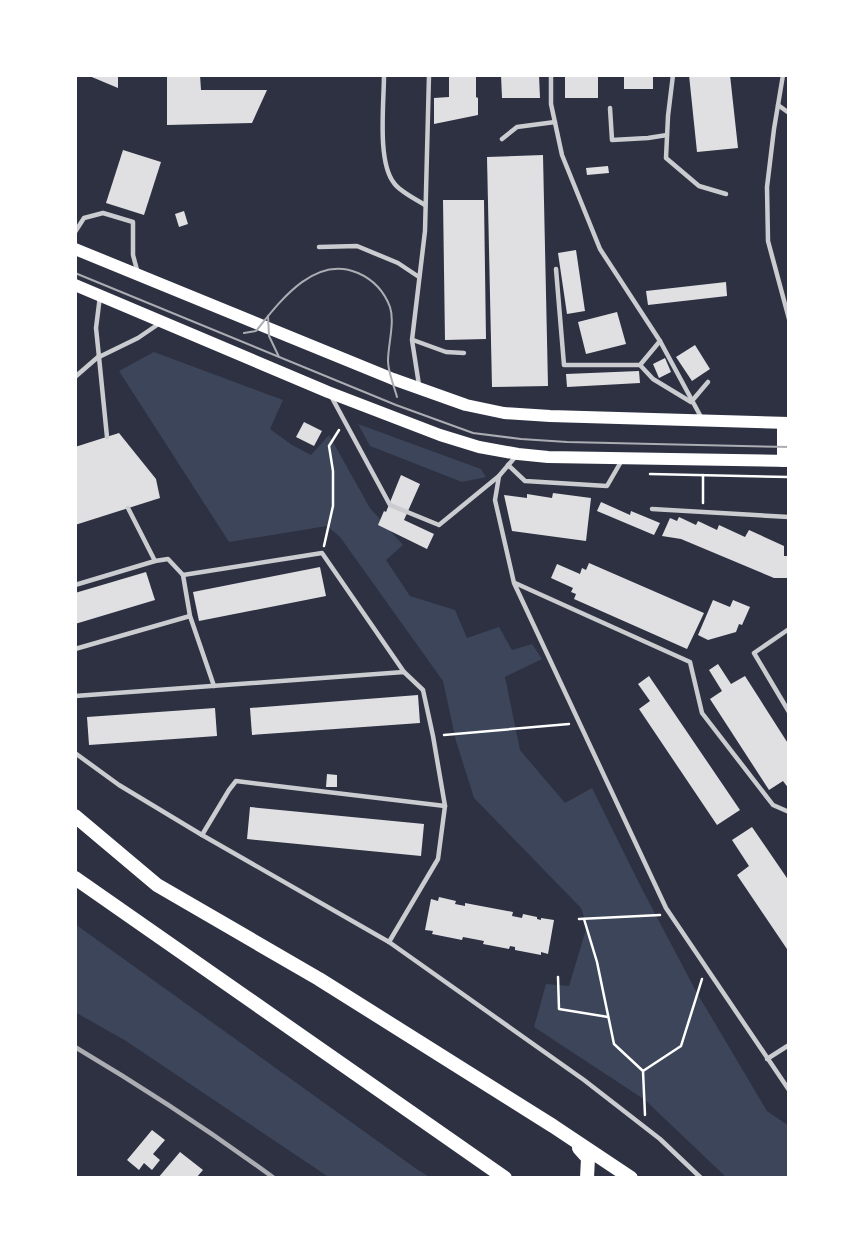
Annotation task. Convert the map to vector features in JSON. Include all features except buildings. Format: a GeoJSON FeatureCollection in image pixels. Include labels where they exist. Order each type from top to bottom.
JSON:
{"type":"FeatureCollection","features":[{"type":"Feature","properties":{"kind":"main road"},"geometry":{"type":"LineString","coordinates":[[75,249],[138,274],[166,280],[420,390],[466,405],[504,413],[550,416],[786,423],[787,464],[548,457],[479,447],[328,392],[75,285]]}},
{"type":"Feature","properties":{"kind":"main road"},"geometry":{"type":"LineString","coordinates":[[75,816],[157,885],[319,979],[631,1178]]}},
{"type":"Feature","properties":{"kind":"main road"},"geometry":{"type":"LineString","coordinates":[[75,878],[505,1178]]}},
{"type":"Feature","properties":{"kind":"main road"},"geometry":{"type":"LineString","coordinates":[[569,1137],[588,1158],[587,1178]]}},
{"type":"Feature","properties":{"kind":"lane"},"geometry":{"type":"LineString","coordinates":[[384,75],[383,142],[386,167],[394,184],[425,205]]}},
{"type":"Feature","properties":{"kind":"lane"},"geometry":{"type":"LineString","coordinates":[[420,390],[412,340],[425,231],[429,75]]}},
{"type":"Feature","properties":{"kind":"lane"},"geometry":{"type":"LineString","coordinates":[[551,75],[551,104],[562,155],[600,249],[660,341],[703,421]]}},
{"type":"Feature","properties":{"kind":"lane"},"geometry":{"type":"LineString","coordinates":[[673,75],[666,158],[699,186],[726,194]]}},
{"type":"Feature","properties":{"kind":"lane"},"geometry":{"type":"LineString","coordinates":[[783,75],[767,187],[768,241],[789,319]]}},
{"type":"Feature","properties":{"kind":"lane"},"geometry":{"type":"LineString","coordinates":[[778,105],[789,113]]}},
{"type":"Feature","properties":{"kind":"lane"},"geometry":{"type":"LineString","coordinates":[[610,108],[612,140],[667,135]]}},
{"type":"Feature","properties":{"kind":"lane"},"geometry":{"type":"LineString","coordinates":[[502,138],[517,127],[555,122]]}},
{"type":"Feature","properties":{"kind":"lane"},"geometry":{"type":"LineString","coordinates":[[75,232],[84,218],[103,213],[133,222],[132,255],[138,274]]}},
{"type":"Feature","properties":{"kind":"lane"},"geometry":{"type":"LineString","coordinates":[[319,247],[357,246],[397,263],[419,277]]}},
{"type":"Feature","properties":{"kind":"lane"},"geometry":{"type":"LineString","coordinates":[[556,269],[564,365],[640,365],[653,379],[691,402]]}},
{"type":"Feature","properties":{"kind":"lane"},"geometry":{"type":"LineString","coordinates":[[100,295],[96,328],[107,437]]}},
{"type":"Feature","properties":{"kind":"lane"},"geometry":{"type":"LineString","coordinates":[[75,377],[99,357],[138,338],[162,322]]}},
{"type":"Feature","properties":{"kind":"lane"},"geometry":{"type":"LineString","coordinates":[[412,340],[446,352],[464,354]]}},
{"type":"Feature","properties":{"kind":"lane"},"geometry":{"type":"LineString","coordinates":[[640,365],[660,341]]}},
{"type":"Feature","properties":{"kind":"lane"},"geometry":{"type":"LineString","coordinates":[[691,402],[708,382]]}},
{"type":"Feature","properties":{"kind":"lane"},"geometry":{"type":"LineString","coordinates":[[328,392],[390,505],[439,526],[499,476],[518,454]]}},
{"type":"Feature","properties":{"kind":"lane"},"geometry":{"type":"LineString","coordinates":[[508,465],[525,481],[607,486],[623,459]]}},
{"type":"Feature","properties":{"kind":"lane"},"geometry":{"type":"LineString","coordinates":[[499,476],[495,500],[514,583],[580,723],[671,915],[789,1090]]}},
{"type":"Feature","properties":{"kind":"lane"},"geometry":{"type":"LineString","coordinates":[[128,508],[155,561]]}},
{"type":"Feature","properties":{"kind":"lane"},"geometry":{"type":"LineString","coordinates":[[652,509],[789,517]]}},
{"type":"Feature","properties":{"kind":"lane"},"geometry":{"type":"LineString","coordinates":[[183,576],[322,553],[404,672],[423,690],[445,806],[438,859],[389,942]]}},
{"type":"Feature","properties":{"kind":"lane"},"geometry":{"type":"LineString","coordinates":[[75,585],[168,559],[183,576],[190,616],[214,686]]}},
{"type":"Feature","properties":{"kind":"lane"},"geometry":{"type":"LineString","coordinates":[[514,583],[690,662],[702,713],[773,806],[789,812]]}},
{"type":"Feature","properties":{"kind":"lane"},"geometry":{"type":"LineString","coordinates":[[75,649],[190,616]]}},
{"type":"Feature","properties":{"kind":"lane"},"geometry":{"type":"LineString","coordinates":[[789,629],[754,653],[789,712]]}},
{"type":"Feature","properties":{"kind":"lane"},"geometry":{"type":"LineString","coordinates":[[75,696],[404,672]]}},
{"type":"Feature","properties":{"kind":"lane"},"geometry":{"type":"LineString","coordinates":[[75,753],[119,785],[202,835],[389,942],[584,1080],[660,1139],[701,1178]]}},
{"type":"Feature","properties":{"kind":"lane"},"geometry":{"type":"LineString","coordinates":[[202,835],[236,781],[445,806]]}},
{"type":"Feature","properties":{"kind":"lane"},"geometry":{"type":"LineString","coordinates":[[767,1059],[789,1045]]}},
{"type":"Feature","properties":{"kind":"path"},"geometry":{"type":"LineString","coordinates":[[322,553],[333,506],[333,471],[329,446],[344,422]]}},
{"type":"Feature","properties":{"kind":"path"},"geometry":{"type":"LineString","coordinates":[[642,473],[789,477]]}},
{"type":"Feature","properties":{"kind":"path"},"geometry":{"type":"LineString","coordinates":[[702,512],[703,475]]}},
{"type":"Feature","properties":{"kind":"path"},"geometry":{"type":"LineString","coordinates":[[433,736],[580,723]]}},
{"type":"Feature","properties":{"kind":"path"},"geometry":{"type":"LineString","coordinates":[[579,919],[671,915]]}},
{"type":"Feature","properties":{"kind":"path"},"geometry":{"type":"LineString","coordinates":[[584,919],[597,962],[614,1044],[643,1072],[645,1115]]}},
{"type":"Feature","properties":{"kind":"path"},"geometry":{"type":"LineString","coordinates":[[643,1072],[681,1046],[706,968]]}},
{"type":"Feature","properties":{"kind":"path"},"geometry":{"type":"LineString","coordinates":[[558,977],[559,1009],[608,1017]]}},
{"type":"Feature","properties":{"kind":"shaded area"},"geometry":{"type":"Polygon","coordinates":[[[154,352],[283,400],[270,429],[311,455],[329,435],[370,508],[403,545],[386,560],[410,596],[455,610],[467,638],[499,627],[512,650],[532,644],[542,659],[505,677],[520,750],[565,803],[592,788],[697,993],[767,1111],[789,1126],[789,1178],[727,1178],[645,1100],[534,1027],[546,984],[569,986],[587,926],[581,908],[474,798],[456,741],[443,681],[340,537],[327,526],[229,542],[119,371],[154,352]]]}},
{"type":"Feature","properties":{"kind":"shaded area"},"geometry":{"type":"Polygon","coordinates":[[[358,424],[481,469],[486,477],[462,482],[370,446],[358,424]]]}},
{"type":"Feature","properties":{"kind":"shaded area"},"geometry":{"type":"Polygon","coordinates":[[[75,924],[431,1178],[330,1178],[126,1041],[75,1012],[75,924]]]}},
{"type":"Feature","properties":{"kind":"tram line"},"geometry":{"type":"LineString","coordinates":[[244,333],[256,331],[287,294],[313,275],[342,269],[358,273],[378,287],[390,307],[392,320],[388,365],[397,397]]}},
{"type":"Feature","properties":{"kind":"tram line"},"geometry":{"type":"LineString","coordinates":[[75,273],[396,405],[473,433],[567,442],[789,447]]}},
{"type":"Feature","properties":{"kind":"tram line"},"geometry":{"type":"LineString","coordinates":[[268,316],[269,336],[279,357]]}},
{"type":"Feature","properties":{"kind":"railway"},"geometry":{"type":"LineString","coordinates":[[75,1047],[176,1110],[274,1178]]}}]}
